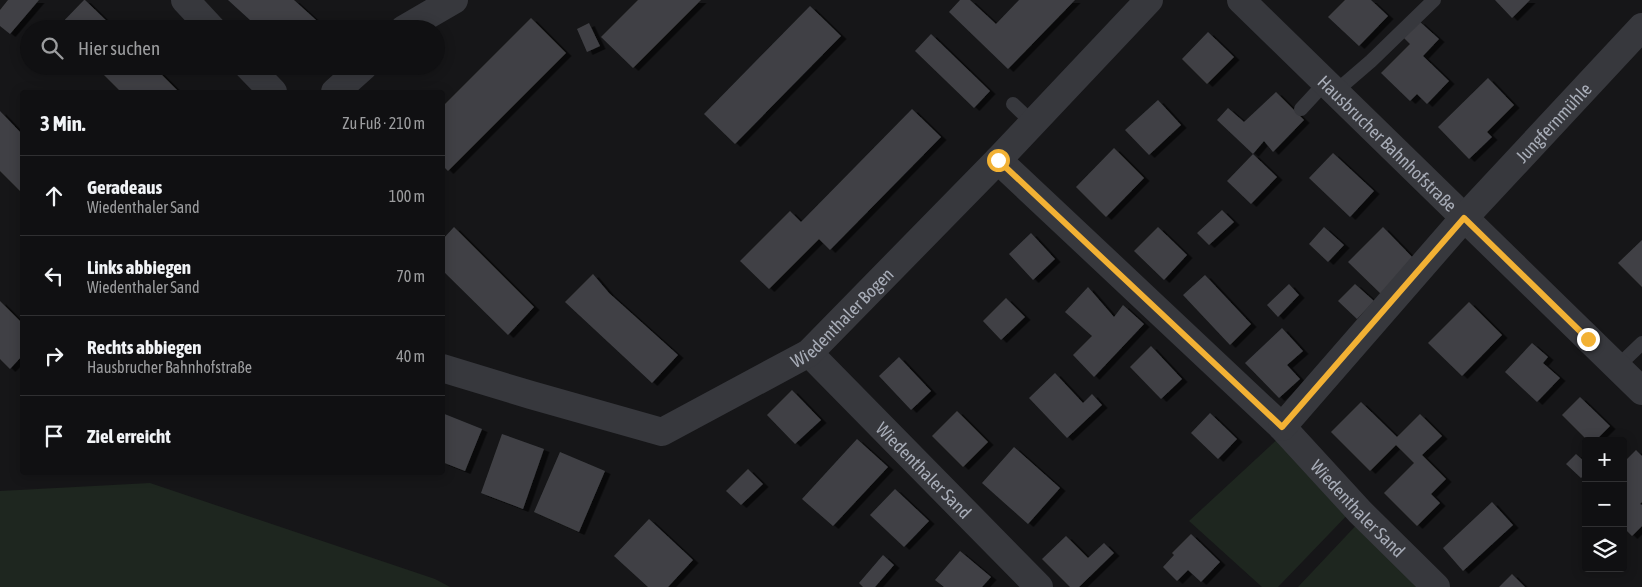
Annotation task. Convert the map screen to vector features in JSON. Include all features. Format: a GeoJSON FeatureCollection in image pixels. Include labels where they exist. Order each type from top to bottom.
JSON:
{"type":"FeatureCollection","features":[{"type":"Feature","properties":{"kind":"street"},"geometry":{"type":"LineString","coordinates":[[185,0],[204,20]]}},
{"type":"Feature","properties":{"kind":"street"},"geometry":{"type":"LineString","coordinates":[[420,20],[454,0]]}},
{"type":"Feature","properties":{"kind":"street","name":"Wiedenthaler Bogen"},"geometry":{"type":"LineString","coordinates":[[445,369],[531,396],[662,432],[809,353],[998,160],[1149,0]]}},
{"type":"Feature","properties":{"kind":"street","name":"Hausbrucher Bahnhofstraße"},"geometry":{"type":"LineString","coordinates":[[1241,0],[1642,391]]}},
{"type":"Feature","properties":{"kind":"street","name":"Jungfernmühle"},"geometry":{"type":"LineString","coordinates":[[1464,218],[1642,27]]}},
{"type":"Feature","properties":{"kind":"street"},"geometry":{"type":"LineString","coordinates":[[257,75],[271,90]]}},
{"type":"Feature","properties":{"kind":"street"},"geometry":{"type":"LineString","coordinates":[[337,90],[354,75]]}},
{"type":"Feature","properties":{"kind":"street","name":"Wiedenthaler Sand"},"geometry":{"type":"LineString","coordinates":[[998,160],[1282,427],[1360,512],[1436,587]]}},
{"type":"Feature","properties":{"kind":"street"},"geometry":{"type":"LineString","coordinates":[[1282,427],[1464,218]]}},
{"type":"Feature","properties":{"kind":"street","name":"Wiedenthaler Sand"},"geometry":{"type":"LineString","coordinates":[[809,353],[1039,587]]}},
{"type":"Feature","properties":{"kind":"lane"},"geometry":{"type":"LineString","coordinates":[[1301,109],[1330,87],[1371,61],[1434,0]]}},
{"type":"Feature","properties":{"kind":"lane"},"geometry":{"type":"LineString","coordinates":[[1013,104],[1033,123]]}},
{"type":"Feature","properties":{"kind":"lane"},"geometry":{"type":"LineString","coordinates":[[1617,367],[1642,343]]}},
{"type":"Feature","properties":{"kind":"shaded area"},"geometry":{"type":"Polygon","coordinates":[[[1283,434],[1353,509],[1278,587],[1262,587],[1189,521],[1283,434]]]}},
{"type":"Feature","properties":{"kind":"shaded area"},"geometry":{"type":"Polygon","coordinates":[[[150,483],[435,579],[450,587],[0,587],[0,491],[150,483]]]}},
{"type":"Feature","properties":{"kind":"shaded area"},"geometry":{"type":"Polygon","coordinates":[[[1363,518],[1430,587],[1298,587],[1363,518]]]}},
{"type":"Feature","properties":{"kind":"building"},"geometry":{"type":"Polygon","coordinates":[[[8,0],[39,0],[10,34],[0,26],[0,10],[8,0]]]}},
{"type":"Feature","properties":{"kind":"building"},"geometry":{"type":"Polygon","coordinates":[[[85,0],[106,20],[65,20],[85,0]]]}},
{"type":"Feature","properties":{"kind":"building"},"geometry":{"type":"Polygon","coordinates":[[[228,0],[294,0],[316,20],[250,20],[228,0]]]}},
{"type":"Feature","properties":{"kind":"building"},"geometry":{"type":"Polygon","coordinates":[[[638,0],[701,0],[633,68],[601,37],[638,0]]]}},
{"type":"Feature","properties":{"kind":"building"},"geometry":{"type":"Polygon","coordinates":[[[960,0],[970,0],[996,24],[1019,0],[1075,0],[1008,69],[949,12],[960,0]]]}},
{"type":"Feature","properties":{"kind":"building"},"geometry":{"type":"Polygon","coordinates":[[[1345,0],[1371,0],[1388,16],[1359,46],[1328,17],[1345,0]]]}},
{"type":"Feature","properties":{"kind":"building"},"geometry":{"type":"Polygon","coordinates":[[[1495,0],[1530,0],[1512,18],[1495,0]]]}},
{"type":"Feature","properties":{"kind":"building"},"geometry":{"type":"Polygon","coordinates":[[[810,6],[841,36],[735,144],[704,114],[810,6]]]}},
{"type":"Feature","properties":{"kind":"building"},"geometry":{"type":"Polygon","coordinates":[[[531,18],[566,53],[448,171],[445,168],[445,104],[531,18]]]}},
{"type":"Feature","properties":{"kind":"building"},"geometry":{"type":"Polygon","coordinates":[[[1419,21],[1439,39],[1423,56],[1449,81],[1427,104],[1417,94],[1410,101],[1381,73],[1410,44],[1403,37],[1419,21]]]}},
{"type":"Feature","properties":{"kind":"building"},"geometry":{"type":"Polygon","coordinates":[[[589,23],[600,46],[587,52],[577,29],[589,23]]]}},
{"type":"Feature","properties":{"kind":"building"},"geometry":{"type":"Polygon","coordinates":[[[1208,32],[1234,57],[1207,84],[1182,59],[1208,32]]]}},
{"type":"Feature","properties":{"kind":"building"},"geometry":{"type":"Polygon","coordinates":[[[931,34],[990,91],[974,108],[915,51],[931,34]]]}},
{"type":"Feature","properties":{"kind":"building"},"geometry":{"type":"Polygon","coordinates":[[[104,75],[162,75],[177,90],[119,90],[104,75]]]}},
{"type":"Feature","properties":{"kind":"building"},"geometry":{"type":"Polygon","coordinates":[[[1488,78],[1514,105],[1487,132],[1492,137],[1469,159],[1438,127],[1488,78]]]}},
{"type":"Feature","properties":{"kind":"building"},"geometry":{"type":"Polygon","coordinates":[[[1276,92],[1304,120],[1273,152],[1264,141],[1253,154],[1217,120],[1228,108],[1244,122],[1276,92]]]}},
{"type":"Feature","properties":{"kind":"building"},"geometry":{"type":"Polygon","coordinates":[[[1158,100],[1181,125],[1149,155],[1125,130],[1158,100]]]}},
{"type":"Feature","properties":{"kind":"building"},"geometry":{"type":"Polygon","coordinates":[[[912,109],[941,137],[830,250],[819,239],[769,289],[740,261],[790,211],[801,222],[912,109]]]}},
{"type":"Feature","properties":{"kind":"building"},"geometry":{"type":"Polygon","coordinates":[[[0,111],[20,132],[20,191],[0,171],[0,111]]]}},
{"type":"Feature","properties":{"kind":"building"},"geometry":{"type":"Polygon","coordinates":[[[1114,148],[1144,178],[1106,217],[1076,187],[1114,148]]]}},
{"type":"Feature","properties":{"kind":"building"},"geometry":{"type":"Polygon","coordinates":[[[1333,153],[1374,191],[1350,217],[1309,178],[1333,153]]]}},
{"type":"Feature","properties":{"kind":"building"},"geometry":{"type":"Polygon","coordinates":[[[1253,154],[1277,177],[1251,204],[1227,181],[1253,154]]]}},
{"type":"Feature","properties":{"kind":"building"},"geometry":{"type":"Polygon","coordinates":[[[1222,210],[1234,222],[1209,245],[1197,233],[1222,210]]]}},
{"type":"Feature","properties":{"kind":"building"},"geometry":{"type":"Polygon","coordinates":[[[454,227],[534,307],[508,335],[445,273],[445,237],[454,227]]]}},
{"type":"Feature","properties":{"kind":"building"},"geometry":{"type":"Polygon","coordinates":[[[1158,227],[1187,255],[1164,280],[1134,251],[1158,227]]]}},
{"type":"Feature","properties":{"kind":"building"},"geometry":{"type":"Polygon","coordinates":[[[1324,227],[1344,245],[1328,262],[1309,244],[1324,227]]]}},
{"type":"Feature","properties":{"kind":"building"},"geometry":{"type":"Polygon","coordinates":[[[1383,227],[1416,261],[1382,295],[1348,262],[1383,227]]]}},
{"type":"Feature","properties":{"kind":"building"},"geometry":{"type":"Polygon","coordinates":[[[1031,233],[1055,259],[1033,280],[1009,254],[1031,233]]]}},
{"type":"Feature","properties":{"kind":"building"},"geometry":{"type":"Polygon","coordinates":[[[1642,240],[1642,287],[1618,263],[1642,240]]]}},
{"type":"Feature","properties":{"kind":"building"},"geometry":{"type":"Polygon","coordinates":[[[593,274],[609,293],[678,355],[652,383],[565,302],[593,274]]]}},
{"type":"Feature","properties":{"kind":"building"},"geometry":{"type":"Polygon","coordinates":[[[1205,275],[1251,324],[1230,345],[1183,295],[1205,275]]]}},
{"type":"Feature","properties":{"kind":"building"},"geometry":{"type":"Polygon","coordinates":[[[1289,284],[1299,295],[1278,317],[1267,305],[1289,284]]]}},
{"type":"Feature","properties":{"kind":"building"},"geometry":{"type":"Polygon","coordinates":[[[1355,284],[1374,301],[1357,319],[1338,301],[1355,284]]]}},
{"type":"Feature","properties":{"kind":"building"},"geometry":{"type":"Polygon","coordinates":[[[1088,287],[1114,317],[1123,305],[1144,324],[1094,377],[1073,355],[1092,336],[1065,312],[1088,287]]]}},
{"type":"Feature","properties":{"kind":"building"},"geometry":{"type":"Polygon","coordinates":[[[1006,298],[1025,317],[1001,340],[983,321],[1006,298]]]}},
{"type":"Feature","properties":{"kind":"building"},"geometry":{"type":"Polygon","coordinates":[[[0,301],[20,321],[20,358],[10,369],[0,359],[0,301]]]}},
{"type":"Feature","properties":{"kind":"building"},"geometry":{"type":"Polygon","coordinates":[[[1469,302],[1502,335],[1462,376],[1428,343],[1469,302]]]}},
{"type":"Feature","properties":{"kind":"building"},"geometry":{"type":"Polygon","coordinates":[[[1282,328],[1303,351],[1287,365],[1300,379],[1279,398],[1245,363],[1282,328]]]}},
{"type":"Feature","properties":{"kind":"building"},"geometry":{"type":"Polygon","coordinates":[[[1532,343],[1548,357],[1543,363],[1560,378],[1537,402],[1505,372],[1532,343]]]}},
{"type":"Feature","properties":{"kind":"building"},"geometry":{"type":"Polygon","coordinates":[[[1151,346],[1182,379],[1161,399],[1130,367],[1151,346]]]}},
{"type":"Feature","properties":{"kind":"building"},"geometry":{"type":"Polygon","coordinates":[[[899,357],[931,391],[911,410],[879,376],[899,357]]]}},
{"type":"Feature","properties":{"kind":"building"},"geometry":{"type":"Polygon","coordinates":[[[1055,373],[1083,403],[1092,394],[1102,405],[1067,438],[1029,398],[1055,373]]]}},
{"type":"Feature","properties":{"kind":"building"},"geometry":{"type":"Polygon","coordinates":[[[792,390],[821,420],[795,444],[767,415],[792,390]]]}},
{"type":"Feature","properties":{"kind":"building"},"geometry":{"type":"Polygon","coordinates":[[[1580,397],[1610,426],[1599,437],[1584,437],[1562,415],[1580,397]]]}},
{"type":"Feature","properties":{"kind":"building"},"geometry":{"type":"Polygon","coordinates":[[[1361,402],[1397,437],[1420,414],[1442,436],[1422,455],[1446,479],[1431,494],[1440,503],[1417,526],[1384,493],[1414,463],[1396,445],[1370,471],[1331,432],[1361,402]]]}},
{"type":"Feature","properties":{"kind":"building"},"geometry":{"type":"Polygon","coordinates":[[[957,411],[988,442],[963,467],[932,436],[957,411]]]}},
{"type":"Feature","properties":{"kind":"building"},"geometry":{"type":"Polygon","coordinates":[[[1210,413],[1237,439],[1218,459],[1191,433],[1210,413]]]}},
{"type":"Feature","properties":{"kind":"building"},"geometry":{"type":"Polygon","coordinates":[[[445,414],[482,429],[465,471],[445,463],[445,414]]]}},
{"type":"Feature","properties":{"kind":"building"},"geometry":{"type":"Polygon","coordinates":[[[502,434],[544,449],[523,509],[481,493],[502,434]]]}},
{"type":"Feature","properties":{"kind":"building"},"geometry":{"type":"Polygon","coordinates":[[[857,439],[888,467],[833,526],[802,499],[857,439]]]}},
{"type":"Feature","properties":{"kind":"building"},"geometry":{"type":"Polygon","coordinates":[[[1014,447],[1060,488],[1028,524],[982,483],[1014,447]]]}},
{"type":"Feature","properties":{"kind":"building"},"geometry":{"type":"Polygon","coordinates":[[[1636,450],[1642,456],[1642,502],[1640,504],[1642,505],[1642,526],[1632,536],[1627,531],[1627,459],[1636,450]]]}},
{"type":"Feature","properties":{"kind":"building"},"geometry":{"type":"Polygon","coordinates":[[[560,452],[605,471],[579,532],[534,512],[560,452]]]}},
{"type":"Feature","properties":{"kind":"building"},"geometry":{"type":"Polygon","coordinates":[[[1576,454],[1582,459],[1582,477],[1581,478],[1566,464],[1576,454]]]}},
{"type":"Feature","properties":{"kind":"building"},"geometry":{"type":"Polygon","coordinates":[[[748,469],[763,484],[741,505],[726,491],[748,469]]]}},
{"type":"Feature","properties":{"kind":"building"},"geometry":{"type":"Polygon","coordinates":[[[895,489],[929,521],[904,547],[870,515],[895,489]]]}},
{"type":"Feature","properties":{"kind":"building"},"geometry":{"type":"Polygon","coordinates":[[[1492,502],[1513,525],[1463,571],[1443,548],[1492,502]]]}},
{"type":"Feature","properties":{"kind":"building"},"geometry":{"type":"Polygon","coordinates":[[[649,519],[693,560],[668,587],[648,587],[614,556],[649,519]]]}},
{"type":"Feature","properties":{"kind":"building"},"geometry":{"type":"Polygon","coordinates":[[[1191,534],[1220,562],[1201,582],[1188,570],[1177,581],[1163,567],[1174,555],[1172,553],[1191,534]]]}},
{"type":"Feature","properties":{"kind":"building"},"geometry":{"type":"Polygon","coordinates":[[[1066,536],[1088,558],[1104,543],[1114,553],[1079,587],[1070,587],[1042,559],[1066,536]]]}},
{"type":"Feature","properties":{"kind":"building"},"geometry":{"type":"Polygon","coordinates":[[[960,551],[991,577],[982,587],[944,587],[935,580],[960,551]]]}},
{"type":"Feature","properties":{"kind":"building"},"geometry":{"type":"Polygon","coordinates":[[[883,555],[894,565],[875,587],[863,587],[859,583],[883,555]]]}},
{"type":"Feature","properties":{"kind":"building"},"geometry":{"type":"Polygon","coordinates":[[[1512,574],[1525,587],[1499,587],[1512,574]]]}},
{"type":"Feature","properties":{"kind":"route"},"geometry":{"type":"LineString","coordinates":[[998,160],[1282,427],[1464,218],[1588,339]]}}]}
